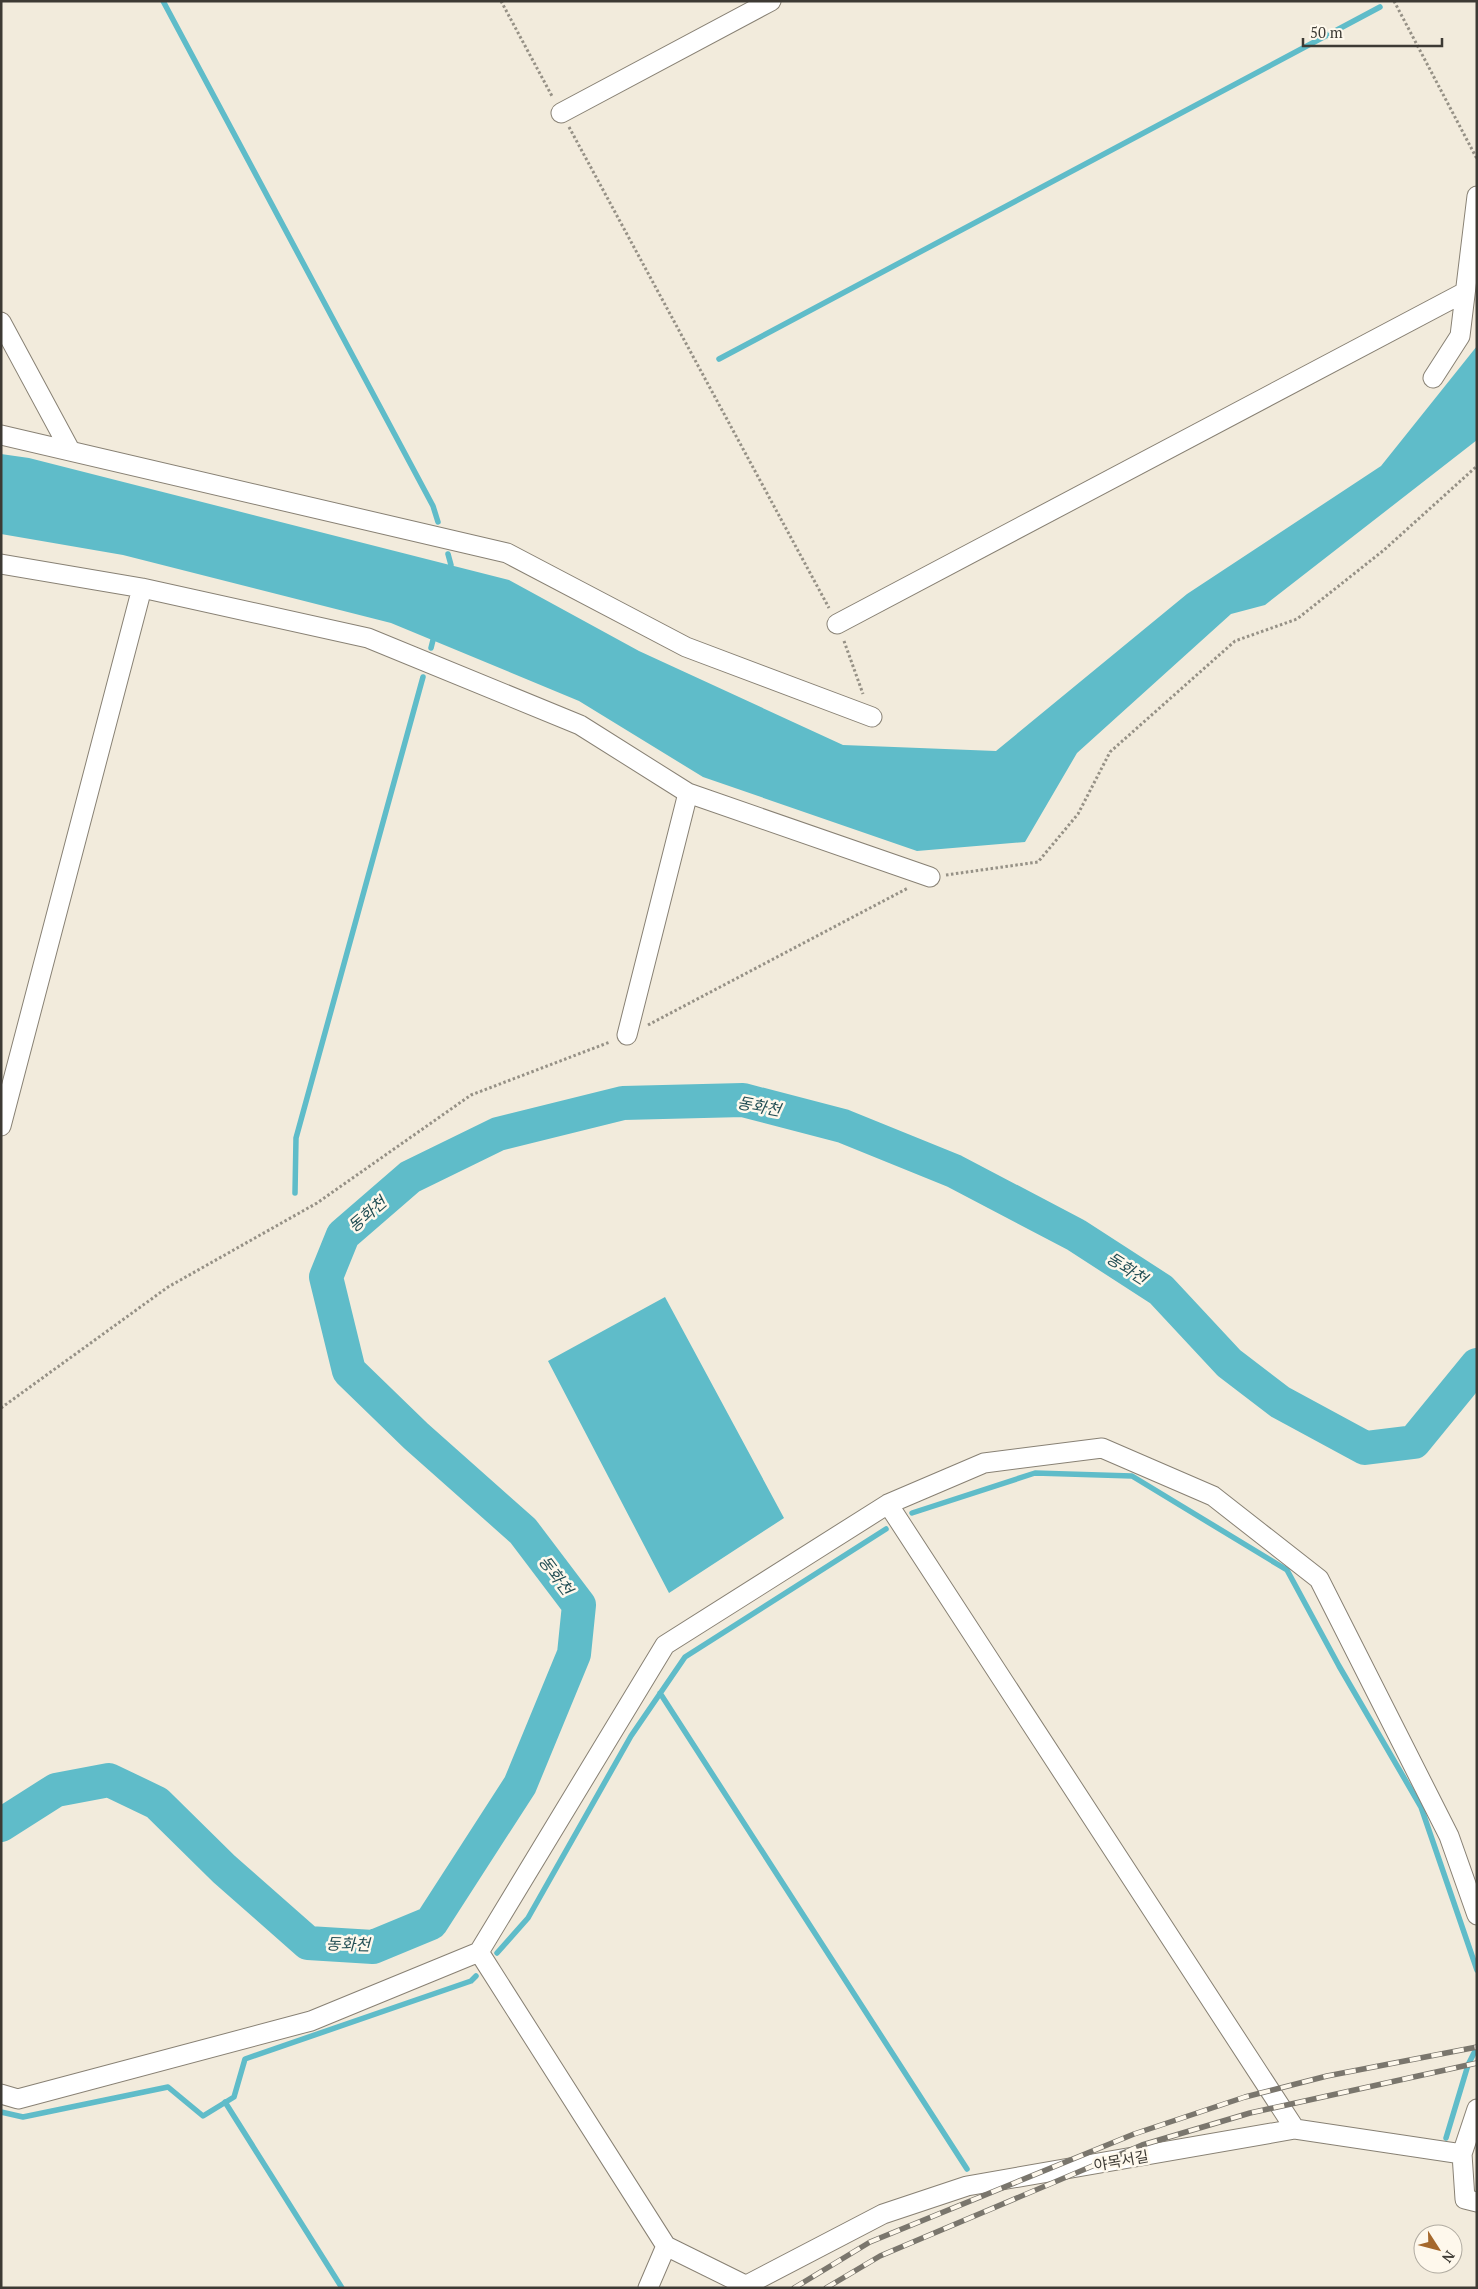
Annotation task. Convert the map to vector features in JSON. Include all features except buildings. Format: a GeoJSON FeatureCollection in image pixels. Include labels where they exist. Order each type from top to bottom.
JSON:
{"type":"FeatureCollection","features":[{"type":"Feature","properties":{"kind":"street"},"geometry":{"type":"LineString","coordinates":[[561,113],[771,1]]}},
{"type":"Feature","properties":{"kind":"street"},"geometry":{"type":"LineString","coordinates":[[1433,378],[1460,336],[1477,196]]}},
{"type":"Feature","properties":{"kind":"street"},"geometry":{"type":"LineString","coordinates":[[837,624],[1465,292]]}},
{"type":"Feature","properties":{"kind":"street"},"geometry":{"type":"LineString","coordinates":[[1,322],[70,450]]}},
{"type":"Feature","properties":{"kind":"street"},"geometry":{"type":"LineString","coordinates":[[1,435],[507,553],[686,646],[872,717]]}},
{"type":"Feature","properties":{"kind":"street"},"geometry":{"type":"LineString","coordinates":[[1,564],[142,588],[368,638],[580,725],[688,793],[930,877]]}},
{"type":"Feature","properties":{"kind":"street"},"geometry":{"type":"LineString","coordinates":[[1,1126],[142,588]]}},
{"type":"Feature","properties":{"kind":"street"},"geometry":{"type":"LineString","coordinates":[[627,1035],[688,793]]}},
{"type":"Feature","properties":{"kind":"street"},"geometry":{"type":"LineString","coordinates":[[1,2094],[18,2099],[311,2021],[479,1952],[665,1645],[888,1504],[984,1463],[1102,1448],[1213,1496],[1319,1579],[1449,1836],[1477,1915]]}},
{"type":"Feature","properties":{"kind":"street"},"geometry":{"type":"LineString","coordinates":[[888,1504],[1295,2129]]}},
{"type":"Feature","properties":{"kind":"street"},"geometry":{"type":"LineString","coordinates":[[479,1952],[666,2246],[743,2286]]}},
{"type":"Feature","properties":{"kind":"street"},"geometry":{"type":"LineString","coordinates":[[1477,2109],[1462,2154],[1465,2199],[1477,2202]]}},
{"type":"Feature","properties":{"kind":"street","name":"야목서길"},"geometry":{"type":"LineString","coordinates":[[743,2286],[883,2214],[967,2186],[1295,2129],[1462,2154]]}},
{"type":"Feature","properties":{"kind":"street"},"geometry":{"type":"LineString","coordinates":[[648,2288],[666,2246]]}},
{"type":"Feature","properties":{"kind":"path"},"geometry":{"type":"LineString","coordinates":[[501,1],[837,624],[872,717]]}},
{"type":"Feature","properties":{"kind":"path"},"geometry":{"type":"LineString","coordinates":[[1394,1],[1477,159]]}},
{"type":"Feature","properties":{"kind":"path"},"geometry":{"type":"LineString","coordinates":[[1,1408],[168,1287],[317,1202],[471,1095],[627,1035],[930,877],[1038,862],[1078,814],[1110,752],[1235,641],[1298,619],[1384,550],[1477,466]]}},
{"type":"Feature","properties":{"kind":"water"},"geometry":{"type":"Polygon","coordinates":[[[1477,346],[1477,440],[1265,605],[1231,614],[1077,753],[1025,842],[917,851],[703,777],[579,701],[391,623],[123,555],[1,534],[1,454],[29,458],[509,580],[639,651],[843,745],[996,751],[1187,594],[1381,466],[1477,346]]]}},
{"type":"Feature","properties":{"kind":"water"},"geometry":{"type":"Polygon","coordinates":[[[665,1297],[784,1518],[669,1593],[548,1361],[665,1297]]]}},
{"type":"Feature","properties":{"kind":"waterway"},"geometry":{"type":"LineString","coordinates":[[163,1],[433,506],[438,522]]}},
{"type":"Feature","properties":{"kind":"waterway"},"geometry":{"type":"LineString","coordinates":[[719,359],[1380,7]]}},
{"type":"Feature","properties":{"kind":"waterway"},"geometry":{"type":"LineString","coordinates":[[448,554],[451,565]]}},
{"type":"Feature","properties":{"kind":"waterway"},"geometry":{"type":"LineString","coordinates":[[431,648],[433,640]]}},
{"type":"Feature","properties":{"kind":"waterway"},"geometry":{"type":"LineString","coordinates":[[295,1193],[296,1138],[423,677]]}},
{"type":"Feature","properties":{"kind":"waterway","name":"동화천"},"geometry":{"type":"LineString","coordinates":[[1,1825],[56,1790],[109,1780],[157,1803],[224,1869],[308,1943],[373,1947],[431,1923],[520,1785],[574,1654],[579,1605],[523,1531],[416,1436],[349,1371],[326,1277],[343,1235],[410,1177],[498,1134],[623,1103],[743,1100],[843,1126],[954,1171],[1076,1235],[1161,1290],[1229,1363],[1280,1402],[1365,1448],[1414,1442],[1477,1365]]}},
{"type":"Feature","properties":{"kind":"waterway"},"geometry":{"type":"LineString","coordinates":[[912,1513],[1035,1473],[1132,1476],[1287,1570],[1339,1666],[1421,1807],[1477,1970]]}},
{"type":"Feature","properties":{"kind":"waterway"},"geometry":{"type":"LineString","coordinates":[[497,1953],[528,1918],[631,1736],[685,1657],[886,1529]]}},
{"type":"Feature","properties":{"kind":"waterway"},"geometry":{"type":"LineString","coordinates":[[660,1693],[967,2169]]}},
{"type":"Feature","properties":{"kind":"waterway"},"geometry":{"type":"LineString","coordinates":[[1,2112],[23,2117],[168,2087],[203,2116],[234,2097],[245,2059],[471,1981],[476,1976]]}},
{"type":"Feature","properties":{"kind":"waterway"},"geometry":{"type":"LineString","coordinates":[[1446,2138],[1468,2065],[1477,2047]]}},
{"type":"Feature","properties":{"kind":"waterway"},"geometry":{"type":"LineString","coordinates":[[225,2102],[342,2288]]}},
{"type":"Feature","properties":{"kind":"railway"},"geometry":{"type":"LineString","coordinates":[[794,2288],[870,2242],[1134,2134],[1245,2097],[1327,2076],[1477,2047]]}},
{"type":"Feature","properties":{"kind":"railway"},"geometry":{"type":"LineString","coordinates":[[826,2288],[880,2256],[1142,2145],[1250,2113],[1477,2063]]}}]}
